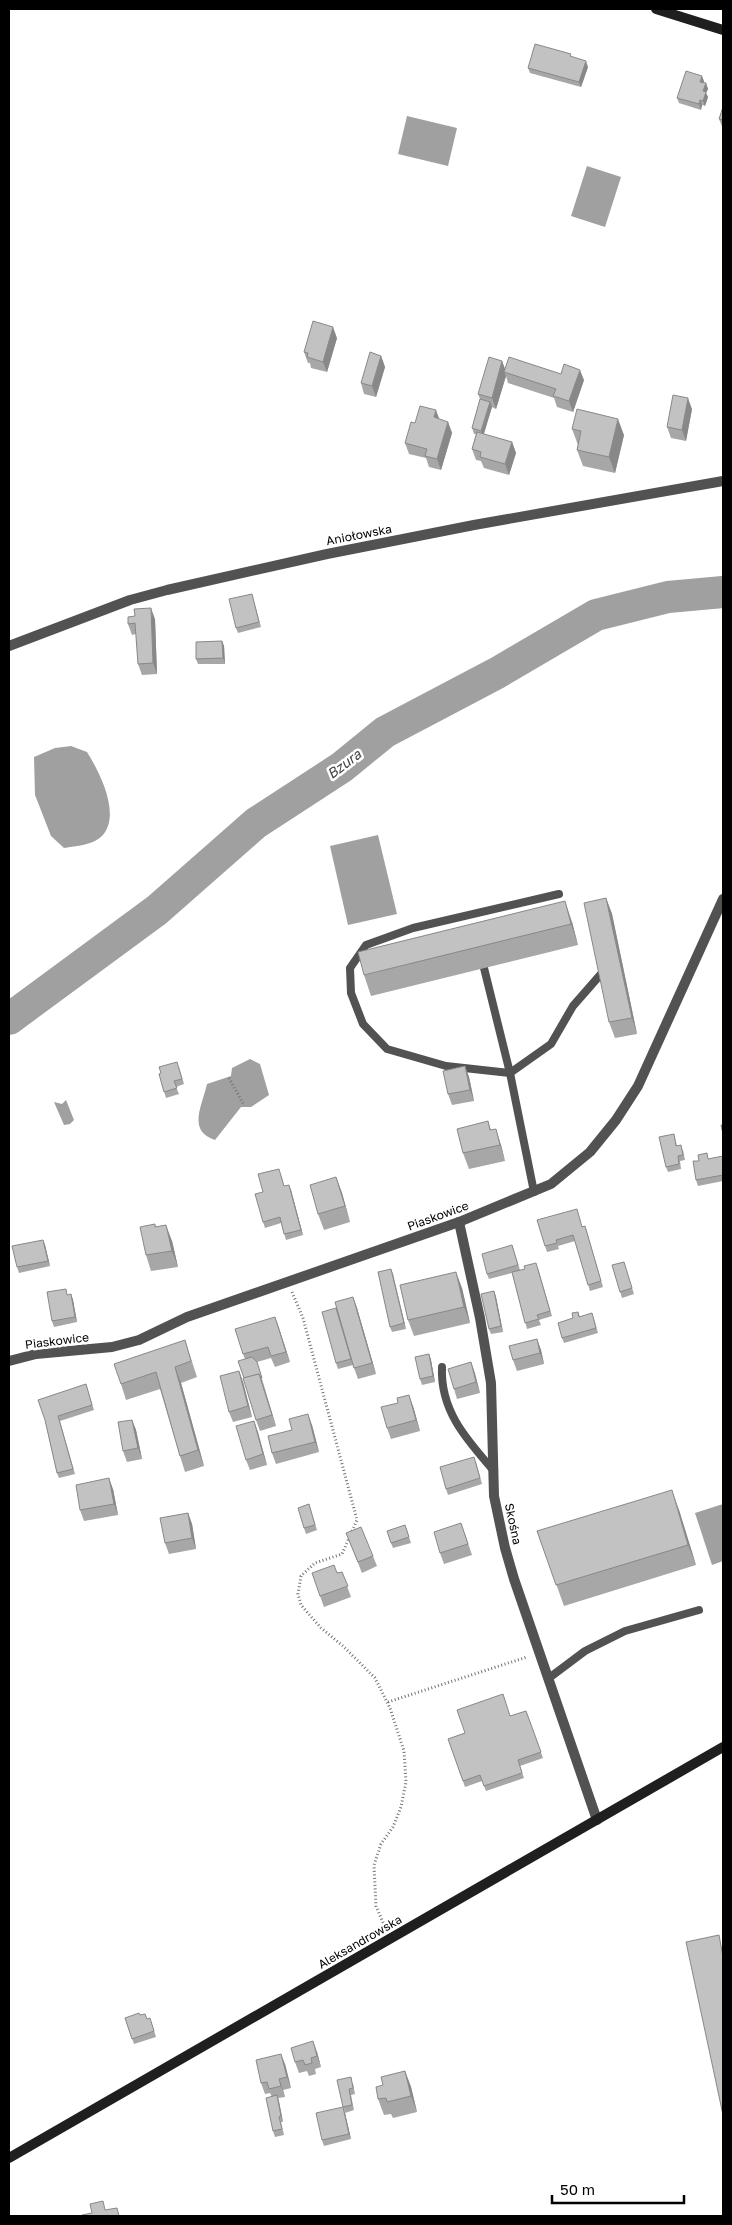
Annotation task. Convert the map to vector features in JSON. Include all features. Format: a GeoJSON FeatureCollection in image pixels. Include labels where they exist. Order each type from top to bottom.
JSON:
{"type":"FeatureCollection","features":[{"type":"Feature","properties":{"kind":"main road"},"geometry":{"type":"LineString","coordinates":[[656,9],[723,30]]}},
{"type":"Feature","properties":{"kind":"main road","name":"Aleksandrowska"},"geometry":{"type":"LineString","coordinates":[[9,2158],[723,1747]]}},
{"type":"Feature","properties":{"kind":"street","name":"Aniołowska"},"geometry":{"type":"LineString","coordinates":[[9,646],[93,614],[167,590],[318,556],[455,529],[723,481]]}},
{"type":"Feature","properties":{"kind":"street","name":"Piaskowice"},"geometry":{"type":"LineString","coordinates":[[9,1361],[36,1354],[121,1345],[138,1340],[187,1317],[459,1222],[551,1184],[590,1152],[616,1120],[638,1086],[723,899]]}},
{"type":"Feature","properties":{"kind":"street","name":"Skośna"},"geometry":{"type":"LineString","coordinates":[[459,1222],[488,1365],[494,1496],[505,1548],[597,1820]]}},
{"type":"Feature","properties":{"kind":"lane"},"geometry":{"type":"LineString","coordinates":[[559,894],[413,928],[366,945],[350,968],[351,992],[363,1024],[387,1049],[446,1066],[510,1073],[551,1044],[573,1006],[601,974]]}},
{"type":"Feature","properties":{"kind":"lane"},"geometry":{"type":"LineString","coordinates":[[484,968],[510,1073],[534,1192]]}},
{"type":"Feature","properties":{"kind":"lane"},"geometry":{"type":"LineString","coordinates":[[442,1367],[445,1399],[454,1421],[494,1471]]}},
{"type":"Feature","properties":{"kind":"lane"},"geometry":{"type":"LineString","coordinates":[[549,1678],[585,1651],[625,1631],[699,1610]]}},
{"type":"Feature","properties":{"kind":"path"},"geometry":{"type":"LineString","coordinates":[[229,1078],[244,1105]]}},
{"type":"Feature","properties":{"kind":"path"},"geometry":{"type":"LineString","coordinates":[[288,1281],[303,1318],[357,1520],[342,1554],[315,1564],[301,1576],[298,1594],[301,1605],[321,1628],[343,1646],[375,1678],[388,1702],[404,1751],[406,1782],[396,1820],[381,1844],[374,1865],[376,1906],[391,1939]]}},
{"type":"Feature","properties":{"kind":"path"},"geometry":{"type":"LineString","coordinates":[[388,1702],[540,1653]]}},
{"type":"Feature","properties":{"kind":"shaded area"},"geometry":{"type":"Polygon","coordinates":[[[407,116],[457,128],[448,166],[398,154],[407,116]]]}},
{"type":"Feature","properties":{"kind":"shaded area"},"geometry":{"type":"Polygon","coordinates":[[[587,166],[621,177],[605,227],[571,216],[587,166]]]}},
{"type":"Feature","properties":{"kind":"shaded area"},"geometry":{"type":"Polygon","coordinates":[[[71,746],[87,752],[92,760],[106,793],[110,817],[108,827],[98,839],[84,845],[64,848],[51,836],[35,795],[34,757],[55,748],[71,746]]]}},
{"type":"Feature","properties":{"kind":"shaded area"},"geometry":{"type":"Polygon","coordinates":[[[378,835],[397,914],[348,925],[330,846],[378,835]]]}},
{"type":"Feature","properties":{"kind":"shaded area"},"geometry":{"type":"Polygon","coordinates":[[[250,1059],[260,1064],[269,1095],[251,1107],[241,1107],[215,1140],[206,1136],[201,1131],[199,1117],[207,1084],[231,1076],[232,1068],[250,1059]]]}},
{"type":"Feature","properties":{"kind":"shaded area"},"geometry":{"type":"Polygon","coordinates":[[[66,1100],[74,1120],[70,1124],[64,1125],[54,1102],[62,1104],[66,1100]]]}},
{"type":"Feature","properties":{"kind":"shaded area"},"geometry":{"type":"Polygon","coordinates":[[[723,1504],[723,1561],[712,1565],[695,1513],[723,1504]]]}},
{"type":"Feature","properties":{"kind":"building"},"geometry":{"type":"Polygon","coordinates":[[[535,44],[571,54],[570,56],[586,61],[579,82],[528,68],[535,44]]]}},
{"type":"Feature","properties":{"kind":"building"},"geometry":{"type":"Polygon","coordinates":[[[686,71],[702,76],[700,82],[706,83],[703,91],[706,92],[703,101],[700,100],[699,104],[677,98],[686,71]]]}},
{"type":"Feature","properties":{"kind":"building"},"geometry":{"type":"Polygon","coordinates":[[[723,107],[723,120],[719,119],[723,107]]]}},
{"type":"Feature","properties":{"kind":"building"},"geometry":{"type":"Polygon","coordinates":[[[313,321],[333,327],[323,362],[307,357],[308,353],[304,352],[313,321]]]}},
{"type":"Feature","properties":{"kind":"building"},"geometry":{"type":"Polygon","coordinates":[[[370,352],[381,356],[372,386],[361,383],[370,352]]]}},
{"type":"Feature","properties":{"kind":"building"},"geometry":{"type":"Polygon","coordinates":[[[489,357],[502,361],[492,398],[478,394],[489,357]]]}},
{"type":"Feature","properties":{"kind":"building"},"geometry":{"type":"Polygon","coordinates":[[[509,357],[561,374],[564,364],[580,370],[569,401],[553,396],[556,389],[504,372],[509,357]]]}},
{"type":"Feature","properties":{"kind":"building"},"geometry":{"type":"Polygon","coordinates":[[[673,395],[688,398],[682,430],[667,427],[673,395]]]}},
{"type":"Feature","properties":{"kind":"building"},"geometry":{"type":"Polygon","coordinates":[[[480,399],[490,402],[481,431],[472,428],[480,399]]]}},
{"type":"Feature","properties":{"kind":"building"},"geometry":{"type":"Polygon","coordinates":[[[420,406],[436,410],[434,417],[448,422],[437,459],[425,456],[427,449],[405,443],[411,422],[415,423],[420,406]]]}},
{"type":"Feature","properties":{"kind":"building"},"geometry":{"type":"Polygon","coordinates":[[[577,409],[618,419],[609,457],[577,450],[581,431],[572,429],[577,409]]]}},
{"type":"Feature","properties":{"kind":"building"},"geometry":{"type":"Polygon","coordinates":[[[477,432],[512,442],[505,464],[480,457],[481,452],[472,449],[477,432]]]}},
{"type":"Feature","properties":{"kind":"building"},"geometry":{"type":"Polygon","coordinates":[[[252,594],[259,622],[236,628],[229,599],[252,594]]]}},
{"type":"Feature","properties":{"kind":"building"},"geometry":{"type":"Polygon","coordinates":[[[151,608],[153,663],[138,664],[135,623],[128,624],[128,617],[135,616],[134,609],[151,608]]]}},
{"type":"Feature","properties":{"kind":"building"},"geometry":{"type":"Polygon","coordinates":[[[222,641],[223,658],[196,659],[196,642],[222,641]]]}},
{"type":"Feature","properties":{"kind":"building"},"geometry":{"type":"Polygon","coordinates":[[[606,898],[632,1018],[609,1022],[584,903],[606,898]]]}},
{"type":"Feature","properties":{"kind":"building"},"geometry":{"type":"Polygon","coordinates":[[[565,901],[571,924],[364,975],[358,952],[565,901]]]}},
{"type":"Feature","properties":{"kind":"building"},"geometry":{"type":"Polygon","coordinates":[[[177,1062],[182,1079],[174,1081],[177,1088],[164,1092],[159,1067],[177,1062]]]}},
{"type":"Feature","properties":{"kind":"building"},"geometry":{"type":"Polygon","coordinates":[[[465,1066],[470,1090],[448,1094],[443,1071],[465,1066]]]}},
{"type":"Feature","properties":{"kind":"building"},"geometry":{"type":"Polygon","coordinates":[[[488,1121],[490,1130],[496,1129],[500,1145],[463,1153],[457,1129],[488,1121]]]}},
{"type":"Feature","properties":{"kind":"building"},"geometry":{"type":"Polygon","coordinates":[[[674,1134],[676,1146],[681,1145],[683,1155],[678,1156],[679,1164],[666,1167],[659,1137],[674,1134]]]}},
{"type":"Feature","properties":{"kind":"building"},"geometry":{"type":"Polygon","coordinates":[[[707,1153],[708,1159],[723,1156],[723,1175],[696,1180],[693,1161],[699,1161],[698,1155],[707,1153]]]}},
{"type":"Feature","properties":{"kind":"building"},"geometry":{"type":"Polygon","coordinates":[[[279,1169],[284,1186],[289,1185],[301,1230],[284,1234],[280,1217],[263,1222],[255,1194],[263,1192],[258,1174],[279,1169]]]}},
{"type":"Feature","properties":{"kind":"building"},"geometry":{"type":"Polygon","coordinates":[[[336,1177],[345,1206],[318,1214],[310,1185],[336,1177]]]}},
{"type":"Feature","properties":{"kind":"building"},"geometry":{"type":"Polygon","coordinates":[[[577,1209],[582,1227],[585,1226],[601,1281],[588,1285],[573,1235],[556,1240],[557,1243],[545,1246],[537,1220],[577,1209]]]}},
{"type":"Feature","properties":{"kind":"building"},"geometry":{"type":"Polygon","coordinates":[[[155,1224],[155,1227],[166,1225],[172,1251],[146,1255],[140,1227],[155,1224]]]}},
{"type":"Feature","properties":{"kind":"building"},"geometry":{"type":"Polygon","coordinates":[[[43,1240],[48,1261],[17,1267],[12,1246],[43,1240]]]}},
{"type":"Feature","properties":{"kind":"building"},"geometry":{"type":"Polygon","coordinates":[[[512,1245],[518,1265],[487,1274],[482,1254],[512,1245]]]}},
{"type":"Feature","properties":{"kind":"building"},"geometry":{"type":"Polygon","coordinates":[[[624,1262],[632,1288],[620,1292],[612,1265],[624,1262]]]}},
{"type":"Feature","properties":{"kind":"building"},"geometry":{"type":"Polygon","coordinates":[[[536,1263],[550,1311],[537,1315],[539,1319],[525,1323],[512,1272],[525,1269],[524,1266],[536,1263]]]}},
{"type":"Feature","properties":{"kind":"building"},"geometry":{"type":"Polygon","coordinates":[[[391,1269],[404,1323],[390,1327],[378,1272],[391,1269]]]}},
{"type":"Feature","properties":{"kind":"building"},"geometry":{"type":"Polygon","coordinates":[[[456,1272],[464,1307],[408,1320],[400,1285],[456,1272]]]}},
{"type":"Feature","properties":{"kind":"building"},"geometry":{"type":"Polygon","coordinates":[[[66,1289],[67,1295],[71,1294],[75,1317],[52,1321],[47,1292],[66,1289]]]}},
{"type":"Feature","properties":{"kind":"building"},"geometry":{"type":"Polygon","coordinates":[[[494,1291],[501,1326],[489,1329],[481,1294],[494,1291]]]}},
{"type":"Feature","properties":{"kind":"building"},"geometry":{"type":"Polygon","coordinates":[[[353,1297],[372,1363],[354,1368],[335,1302],[353,1297]]]}},
{"type":"Feature","properties":{"kind":"building"},"geometry":{"type":"Polygon","coordinates":[[[336,1308],[351,1359],[336,1363],[322,1312],[336,1308]]]}},
{"type":"Feature","properties":{"kind":"building"},"geometry":{"type":"Polygon","coordinates":[[[578,1312],[579,1317],[592,1313],[596,1328],[562,1338],[558,1323],[573,1318],[572,1313],[578,1312]]]}},
{"type":"Feature","properties":{"kind":"building"},"geometry":{"type":"Polygon","coordinates":[[[275,1317],[286,1352],[271,1356],[268,1347],[243,1354],[235,1329],[275,1317]]]}},
{"type":"Feature","properties":{"kind":"building"},"geometry":{"type":"Polygon","coordinates":[[[537,1339],[540,1353],[513,1360],[509,1346],[537,1339]]]}},
{"type":"Feature","properties":{"kind":"building"},"geometry":{"type":"Polygon","coordinates":[[[185,1340],[191,1361],[175,1367],[198,1450],[180,1456],[156,1372],[121,1384],[114,1364],[185,1340]]]}},
{"type":"Feature","properties":{"kind":"building"},"geometry":{"type":"Polygon","coordinates":[[[429,1354],[433,1376],[420,1379],[415,1357],[429,1354]]]}},
{"type":"Feature","properties":{"kind":"building"},"geometry":{"type":"Polygon","coordinates":[[[252,1357],[257,1362],[262,1378],[259,1374],[244,1378],[238,1361],[252,1357]]]}},
{"type":"Feature","properties":{"kind":"building"},"geometry":{"type":"Polygon","coordinates":[[[471,1362],[476,1382],[454,1389],[448,1369],[471,1362]]]}},
{"type":"Feature","properties":{"kind":"building"},"geometry":{"type":"Polygon","coordinates":[[[239,1371],[248,1406],[229,1412],[220,1376],[239,1371]]]}},
{"type":"Feature","properties":{"kind":"building"},"geometry":{"type":"Polygon","coordinates":[[[259,1374],[272,1415],[256,1420],[243,1378],[259,1374]]]}},
{"type":"Feature","properties":{"kind":"building"},"geometry":{"type":"Polygon","coordinates":[[[86,1384],[92,1405],[58,1416],[73,1469],[57,1473],[45,1420],[38,1400],[86,1384]]]}},
{"type":"Feature","properties":{"kind":"building"},"geometry":{"type":"Polygon","coordinates":[[[409,1395],[416,1420],[387,1428],[381,1407],[398,1403],[397,1398],[409,1395]]]}},
{"type":"Feature","properties":{"kind":"building"},"geometry":{"type":"Polygon","coordinates":[[[308,1414],[315,1442],[272,1453],[268,1436],[292,1430],[289,1419],[308,1414]]]}},
{"type":"Feature","properties":{"kind":"building"},"geometry":{"type":"Polygon","coordinates":[[[132,1420],[138,1448],[123,1451],[118,1422],[132,1420]]]}},
{"type":"Feature","properties":{"kind":"building"},"geometry":{"type":"Polygon","coordinates":[[[254,1421],[263,1454],[246,1460],[236,1426],[254,1421]]]}},
{"type":"Feature","properties":{"kind":"building"},"geometry":{"type":"Polygon","coordinates":[[[474,1457],[480,1478],[446,1489],[440,1467],[474,1457]]]}},
{"type":"Feature","properties":{"kind":"building"},"geometry":{"type":"Polygon","coordinates":[[[109,1478],[114,1504],[80,1510],[76,1485],[109,1478]]]}},
{"type":"Feature","properties":{"kind":"building"},"geometry":{"type":"Polygon","coordinates":[[[672,1490],[688,1545],[556,1585],[537,1531],[672,1490]]]}},
{"type":"Feature","properties":{"kind":"building"},"geometry":{"type":"Polygon","coordinates":[[[309,1504],[315,1525],[304,1528],[298,1508],[309,1504]]]}},
{"type":"Feature","properties":{"kind":"building"},"geometry":{"type":"Polygon","coordinates":[[[188,1513],[192,1538],[165,1543],[160,1518],[188,1513]]]}},
{"type":"Feature","properties":{"kind":"building"},"geometry":{"type":"Polygon","coordinates":[[[461,1523],[468,1544],[440,1553],[434,1532],[461,1523]]]}},
{"type":"Feature","properties":{"kind":"building"},"geometry":{"type":"Polygon","coordinates":[[[405,1525],[409,1537],[391,1543],[387,1531],[405,1525]]]}},
{"type":"Feature","properties":{"kind":"building"},"geometry":{"type":"Polygon","coordinates":[[[361,1527],[373,1556],[358,1562],[346,1533],[361,1527]]]}},
{"type":"Feature","properties":{"kind":"building"},"geometry":{"type":"Polygon","coordinates":[[[334,1565],[337,1573],[342,1572],[348,1586],[320,1596],[312,1573],[334,1565]]]}},
{"type":"Feature","properties":{"kind":"building"},"geometry":{"type":"Polygon","coordinates":[[[503,1694],[510,1716],[526,1711],[541,1752],[518,1760],[522,1773],[484,1786],[480,1775],[463,1781],[448,1739],[465,1733],[457,1710],[503,1694]]]}},
{"type":"Feature","properties":{"kind":"building"},"geometry":{"type":"Polygon","coordinates":[[[719,1935],[723,1957],[723,2115],[686,1942],[719,1935]]]}},
{"type":"Feature","properties":{"kind":"building"},"geometry":{"type":"Polygon","coordinates":[[[139,2013],[140,2015],[145,2014],[147,2019],[150,2018],[154,2031],[132,2039],[125,2018],[139,2013]]]}},
{"type":"Feature","properties":{"kind":"building"},"geometry":{"type":"Polygon","coordinates":[[[313,2041],[317,2056],[311,2058],[312,2063],[305,2065],[303,2060],[295,2062],[291,2048],[313,2041]]]}},
{"type":"Feature","properties":{"kind":"building"},"geometry":{"type":"Polygon","coordinates":[[[281,2054],[287,2077],[279,2079],[281,2086],[269,2089],[267,2082],[261,2083],[256,2060],[281,2054]]]}},
{"type":"Feature","properties":{"kind":"building"},"geometry":{"type":"Polygon","coordinates":[[[405,2071],[411,2096],[387,2102],[386,2098],[378,2099],[376,2087],[383,2085],[381,2077],[405,2071]]]}},
{"type":"Feature","properties":{"kind":"building"},"geometry":{"type":"Polygon","coordinates":[[[351,2077],[353,2088],[349,2089],[352,2105],[343,2107],[337,2080],[351,2077]]]}},
{"type":"Feature","properties":{"kind":"building"},"geometry":{"type":"Polygon","coordinates":[[[277,2095],[282,2129],[273,2131],[266,2098],[277,2095]]]}},
{"type":"Feature","properties":{"kind":"building"},"geometry":{"type":"Polygon","coordinates":[[[343,2107],[349,2134],[322,2140],[316,2113],[343,2107]]]}},
{"type":"Feature","properties":{"kind":"building"},"geometry":{"type":"Polygon","coordinates":[[[103,2201],[105,2210],[117,2208],[119,2216],[82,2216],[92,2213],[90,2204],[103,2201]]]}},
{"type":"Feature","properties":{"kind":"waterway","name":"Bzura"},"geometry":{"type":"LineString","coordinates":[[9,1019],[157,910],[256,823],[342,767],[385,732],[497,673],[596,615],[668,597],[723,592]]}}]}
